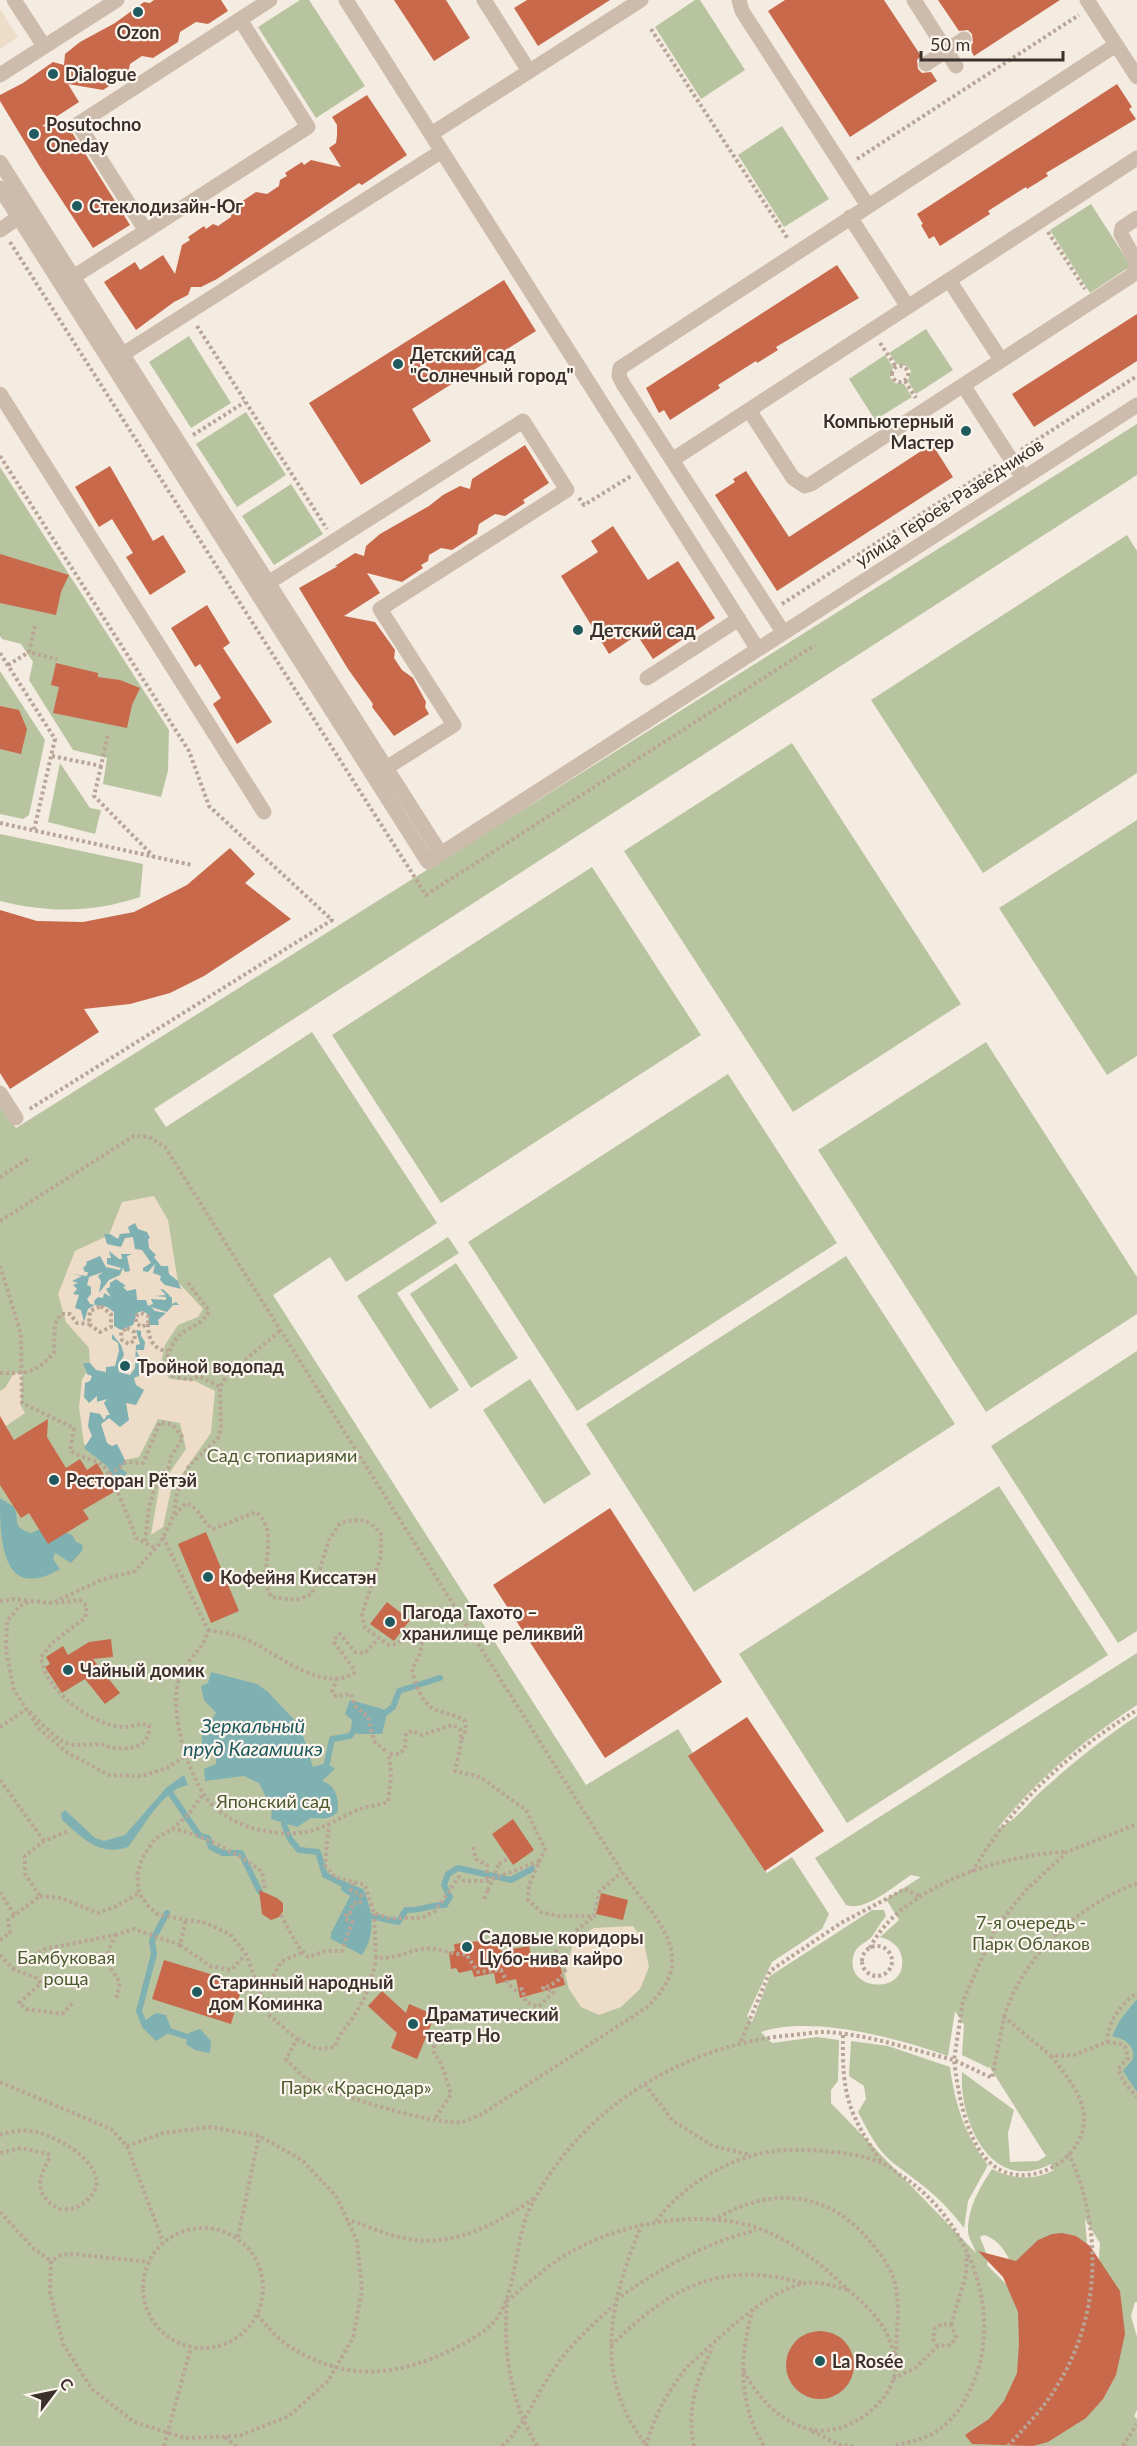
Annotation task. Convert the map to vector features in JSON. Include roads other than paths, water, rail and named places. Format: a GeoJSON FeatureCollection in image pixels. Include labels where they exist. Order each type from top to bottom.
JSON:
{"type":"FeatureCollection","features":[{"type":"Feature","properties":{"kind":"street"},"geometry":{"type":"LineString","coordinates":[[14,0],[44,46]]}},
{"type":"Feature","properties":{"kind":"street"},"geometry":{"type":"LineString","coordinates":[[0,75],[117,0]]}},
{"type":"Feature","properties":{"kind":"street"},"geometry":{"type":"LineString","coordinates":[[146,231],[78,124],[241,21],[270,0]]}},
{"type":"Feature","properties":{"kind":"street"},"geometry":{"type":"LineString","coordinates":[[346,0],[758,648]]}},
{"type":"Feature","properties":{"kind":"street"},"geometry":{"type":"LineString","coordinates":[[484,0],[529,71]]}},
{"type":"Feature","properties":{"kind":"street"},"geometry":{"type":"LineString","coordinates":[[431,134],[640,0]]}},
{"type":"Feature","properties":{"kind":"street"},"geometry":{"type":"LineString","coordinates":[[739,0],[742,11],[868,206]]}},
{"type":"Feature","properties":{"kind":"street"},"geometry":{"type":"LineString","coordinates":[[914,0],[956,66]]}},
{"type":"Feature","properties":{"kind":"street"},"geometry":{"type":"LineString","coordinates":[[1089,3],[1137,77]]}},
{"type":"Feature","properties":{"kind":"street"},"geometry":{"type":"LineString","coordinates":[[73,277],[308,127],[241,21]]}},
{"type":"Feature","properties":{"kind":"street"},"geometry":{"type":"LineString","coordinates":[[926,64],[964,39]]}},
{"type":"Feature","properties":{"kind":"street"},"geometry":{"type":"LineString","coordinates":[[783,632],[623,384],[619,376],[620,368],[1116,45]]}},
{"type":"Feature","properties":{"kind":"street"},"geometry":{"type":"LineString","coordinates":[[123,354],[192,318],[442,151]]}},
{"type":"Feature","properties":{"kind":"street"},"geometry":{"type":"LineString","coordinates":[[672,460],[1137,158]]}},
{"type":"Feature","properties":{"kind":"street"},"geometry":{"type":"LineString","coordinates":[[0,162],[441,854],[428,862],[0,188]]}},
{"type":"Feature","properties":{"kind":"street"},"geometry":{"type":"LineString","coordinates":[[1,229],[19,217]]}},
{"type":"Feature","properties":{"kind":"street"},"geometry":{"type":"LineString","coordinates":[[850,217],[908,307]]}},
{"type":"Feature","properties":{"kind":"street"},"geometry":{"type":"LineString","coordinates":[[749,410],[793,478],[805,486],[1131,276],[1137,265],[1121,234],[1122,228],[1137,218]]}},
{"type":"Feature","properties":{"kind":"street"},"geometry":{"type":"LineString","coordinates":[[949,280],[1001,360]]}},
{"type":"Feature","properties":{"kind":"street"},"geometry":{"type":"LineString","coordinates":[[963,385],[1023,478]]}},
{"type":"Feature","properties":{"kind":"street"},"geometry":{"type":"LineString","coordinates":[[0,394],[264,812]]}},
{"type":"Feature","properties":{"kind":"street","name":"улица Героев-Разведчиков"},"geometry":{"type":"LineString","coordinates":[[441,854],[1137,405]]}},
{"type":"Feature","properties":{"kind":"street"},"geometry":{"type":"LineString","coordinates":[[268,583],[523,421],[567,490],[380,609],[454,725],[386,768]]}},
{"type":"Feature","properties":{"kind":"street"},"geometry":{"type":"LineString","coordinates":[[647,678],[739,618]]}},
{"type":"Feature","properties":{"kind":"street"},"geometry":{"type":"LineString","coordinates":[[0,1093],[16,1118]]}},
{"type":"Feature","properties":{"kind":"water"},"geometry":{"type":"Polygon","coordinates":[[[135,1223],[138,1229],[147,1232],[150,1238],[148,1239],[149,1248],[156,1255],[154,1257],[161,1266],[168,1266],[169,1274],[178,1281],[181,1289],[165,1285],[160,1280],[161,1276],[153,1273],[155,1264],[148,1272],[143,1271],[143,1268],[151,1263],[142,1250],[135,1249],[133,1237],[125,1238],[121,1247],[107,1244],[104,1234],[110,1234],[118,1239],[120,1234],[130,1233],[128,1227],[135,1223]]]}},
{"type":"Feature","properties":{"kind":"water"},"geometry":{"type":"Polygon","coordinates":[[[109,1251],[119,1259],[122,1259],[121,1254],[132,1254],[127,1256],[130,1271],[125,1272],[123,1268],[120,1275],[109,1280],[99,1293],[101,1281],[98,1276],[103,1272],[89,1277],[87,1285],[91,1287],[91,1294],[87,1299],[90,1304],[95,1305],[88,1309],[84,1322],[81,1310],[75,1308],[79,1295],[73,1294],[77,1289],[73,1285],[78,1283],[72,1281],[82,1276],[73,1274],[87,1276],[88,1272],[85,1272],[83,1268],[86,1262],[100,1256],[106,1267],[120,1270],[121,1268],[107,1264],[107,1258],[111,1258],[109,1251]]]}},
{"type":"Feature","properties":{"kind":"water"},"geometry":{"type":"Polygon","coordinates":[[[116,1279],[126,1286],[123,1287],[127,1291],[136,1289],[137,1300],[146,1300],[148,1306],[153,1304],[151,1299],[166,1300],[166,1297],[155,1296],[166,1295],[160,1289],[172,1298],[172,1304],[176,1302],[179,1305],[173,1305],[167,1312],[151,1307],[155,1311],[166,1313],[158,1320],[159,1325],[149,1325],[148,1314],[142,1311],[137,1313],[133,1325],[121,1330],[114,1326],[114,1312],[107,1307],[95,1305],[94,1301],[98,1297],[103,1298],[104,1293],[111,1297],[106,1289],[116,1279]]]}},
{"type":"Feature","properties":{"kind":"water"},"geometry":{"type":"Polygon","coordinates":[[[136,1330],[141,1331],[145,1342],[144,1350],[136,1350],[141,1360],[139,1376],[134,1378],[136,1385],[144,1390],[136,1405],[126,1403],[129,1420],[120,1427],[109,1418],[101,1424],[107,1443],[112,1446],[117,1444],[127,1464],[118,1466],[127,1473],[115,1485],[108,1467],[84,1448],[92,1436],[88,1426],[90,1412],[100,1414],[104,1420],[107,1415],[110,1415],[104,1403],[107,1399],[97,1402],[97,1396],[89,1403],[84,1397],[85,1383],[90,1381],[92,1376],[87,1374],[83,1363],[90,1363],[96,1370],[106,1372],[106,1367],[115,1366],[119,1351],[118,1343],[112,1339],[112,1334],[121,1345],[124,1355],[118,1366],[119,1372],[130,1375],[135,1368],[136,1345],[140,1344],[136,1330]]]}},
{"type":"Feature","properties":{"kind":"water"},"geometry":{"type":"Polygon","coordinates":[[[0,1498],[14,1507],[20,1528],[31,1533],[48,1526],[72,1535],[76,1542],[83,1545],[82,1551],[71,1563],[55,1553],[53,1559],[60,1569],[39,1578],[25,1578],[17,1574],[6,1557],[3,1546],[0,1498]]]}},
{"type":"Feature","properties":{"kind":"water","name":"Зеркальный пруд Кагамиикэ"},"geometry":{"type":"Polygon","coordinates":[[[211,1672],[257,1684],[268,1692],[300,1726],[313,1767],[327,1763],[335,1769],[322,1781],[334,1789],[338,1812],[328,1818],[311,1818],[297,1827],[271,1819],[272,1809],[259,1783],[244,1776],[205,1781],[204,1769],[216,1764],[216,1753],[202,1746],[202,1734],[216,1713],[204,1700],[201,1686],[208,1683],[211,1672]]]}},
{"type":"Feature","properties":{"kind":"water"},"geometry":{"type":"Polygon","coordinates":[[[350,1700],[383,1709],[386,1717],[382,1734],[358,1734],[351,1730],[352,1720],[345,1714],[350,1700]]]}},
{"type":"Feature","properties":{"kind":"water"},"geometry":{"type":"Polygon","coordinates":[[[184,1775],[188,1785],[179,1788],[161,1802],[128,1847],[108,1849],[91,1844],[62,1820],[61,1814],[65,1810],[95,1838],[104,1841],[125,1835],[166,1788],[184,1775]]]}},
{"type":"Feature","properties":{"kind":"water"},"geometry":{"type":"Polygon","coordinates":[[[342,1881],[363,1889],[369,1905],[371,1931],[362,1955],[331,1939],[331,1933],[350,1896],[341,1890],[342,1881]]]}},
{"type":"Feature","properties":{"kind":"water"},"geometry":{"type":"Polygon","coordinates":[[[1137,1999],[1137,2092],[1123,2071],[1133,2059],[1131,2046],[1112,2036],[1120,2020],[1137,1999]]]}},
{"type":"Feature","properties":{"kind":"water"},"geometry":{"type":"Polygon","coordinates":[[[156,2013],[166,2015],[172,2031],[156,2041],[142,2027],[147,2019],[156,2013]]]}},
{"type":"Feature","properties":{"kind":"water"},"geometry":{"type":"Polygon","coordinates":[[[200,2029],[211,2041],[210,2053],[195,2050],[186,2044],[189,2033],[200,2029]]]}},
{"type":"Feature","properties":{"kind":"waterway"},"geometry":{"type":"LineString","coordinates":[[380,1717],[393,1707],[399,1691],[440,1678]]}},
{"type":"Feature","properties":{"kind":"waterway"},"geometry":{"type":"LineString","coordinates":[[327,1763],[332,1739],[350,1736],[357,1726]]}},
{"type":"Feature","properties":{"kind":"waterway"},"geometry":{"type":"LineString","coordinates":[[169,1791],[199,1835],[208,1838],[211,1847],[223,1853],[241,1853],[260,1892]]}},
{"type":"Feature","properties":{"kind":"waterway"},"geometry":{"type":"LineString","coordinates":[[284,1824],[290,1839],[299,1850],[318,1852],[325,1875],[349,1887]]}},
{"type":"Feature","properties":{"kind":"waterway"},"geometry":{"type":"LineString","coordinates":[[366,1915],[398,1922],[406,1910],[445,1905],[450,1897],[444,1885],[448,1874],[458,1868],[511,1880],[532,1869]]}},
{"type":"Feature","properties":{"kind":"waterway"},"geometry":{"type":"LineString","coordinates":[[150,2025],[144,2024],[139,2011],[154,1954],[152,1941],[167,1913]]}},
{"type":"Feature","properties":{"kind":"waterway"},"geometry":{"type":"LineString","coordinates":[[166,2030],[188,2037]]}},
{"type":"Feature","properties":{"kind":"place","name":"Ozon"},"geometry":{"type":"Point","coordinates":[138,12]}},
{"type":"Feature","properties":{"kind":"place","name":"Dialogue"},"geometry":{"type":"Point","coordinates":[53,74]}},
{"type":"Feature","properties":{"kind":"place","name":"Posutochno Oneday"},"geometry":{"type":"Point","coordinates":[34,134]}},
{"type":"Feature","properties":{"kind":"place","name":"Стеклодизайн-Юг"},"geometry":{"type":"Point","coordinates":[77,206]}},
{"type":"Feature","properties":{"kind":"place","name":"Детский сад \"Солнечный город\""},"geometry":{"type":"Point","coordinates":[398,364]}},
{"type":"Feature","properties":{"kind":"place","name":"Компьютерный Мастер"},"geometry":{"type":"Point","coordinates":[966,431]}},
{"type":"Feature","properties":{"kind":"place","name":"Детский сад"},"geometry":{"type":"Point","coordinates":[578,630]}},
{"type":"Feature","properties":{"kind":"place","name":"Тройной водопад"},"geometry":{"type":"Point","coordinates":[125,1366]}},
{"type":"Feature","properties":{"kind":"place","name":"Ресторан Рётэй"},"geometry":{"type":"Point","coordinates":[54,1480]}},
{"type":"Feature","properties":{"kind":"place","name":"Кофейня Киссатэн"},"geometry":{"type":"Point","coordinates":[208,1577]}},
{"type":"Feature","properties":{"kind":"place","name":"Пагода Тахото – хранилище реликвий"},"geometry":{"type":"Point","coordinates":[390,1622]}},
{"type":"Feature","properties":{"kind":"place","name":"Чайный домик"},"geometry":{"type":"Point","coordinates":[68,1670]}},
{"type":"Feature","properties":{"kind":"place","name":"Садовые коридоры Цубо-нива кайро"},"geometry":{"type":"Point","coordinates":[467,1947]}},
{"type":"Feature","properties":{"kind":"place","name":"Старинный народный дом Коминка"},"geometry":{"type":"Point","coordinates":[197,1992]}},
{"type":"Feature","properties":{"kind":"place","name":"Драматический театр Но"},"geometry":{"type":"Point","coordinates":[413,2024]}},
{"type":"Feature","properties":{"kind":"place","name":"La Rosée"},"geometry":{"type":"Point","coordinates":[820,2361]}},
{"type":"Feature","properties":{"kind":"park label","name":"Сад с топиариями"},"geometry":{"type":"Point","coordinates":[282,1455]}},
{"type":"Feature","properties":{"kind":"park label","name":"Японский сад"},"geometry":{"type":"Point","coordinates":[273,1801]}},
{"type":"Feature","properties":{"kind":"park label","name":"7-я очередь - Парк Облаков"},"geometry":{"type":"Point","coordinates":[1031,1932]}},
{"type":"Feature","properties":{"kind":"park label","name":"Бамбуковая роща"},"geometry":{"type":"Point","coordinates":[66,1967]}},
{"type":"Feature","properties":{"kind":"park label","name":"Парк «Краснодар»"},"geometry":{"type":"Point","coordinates":[356,2087]}}]}
